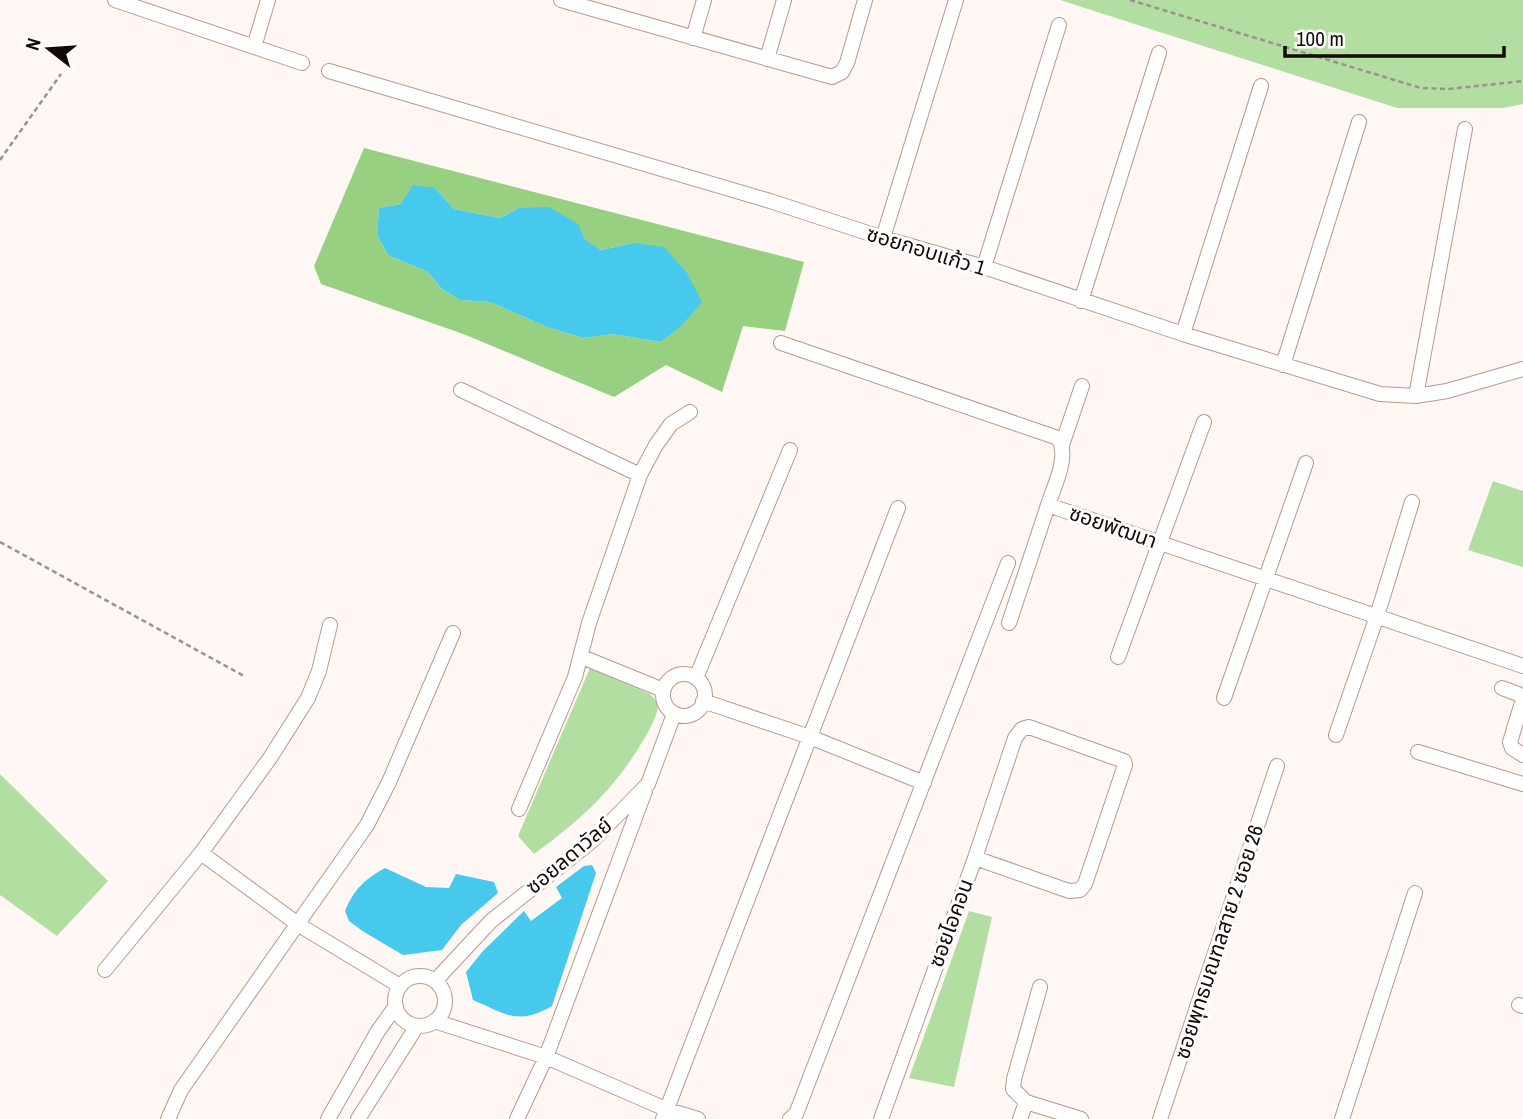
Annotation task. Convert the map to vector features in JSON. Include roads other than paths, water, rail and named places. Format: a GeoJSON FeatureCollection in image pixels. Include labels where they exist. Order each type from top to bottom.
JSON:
{"type":"FeatureCollection","features":[{"type":"Feature","properties":{"kind":"street"},"geometry":{"type":"LineString","coordinates":[[254,47],[268,0]]}},
{"type":"Feature","properties":{"kind":"street"},"geometry":{"type":"LineString","coordinates":[[561,0],[832,77],[842,72],[847,63],[865,0]]}},
{"type":"Feature","properties":{"kind":"street"},"geometry":{"type":"LineString","coordinates":[[693,38],[704,0]]}},
{"type":"Feature","properties":{"kind":"street"},"geometry":{"type":"LineString","coordinates":[[767,59],[784,0]]}},
{"type":"Feature","properties":{"kind":"street"},"geometry":{"type":"LineString","coordinates":[[883,238],[956,0]]}},
{"type":"Feature","properties":{"kind":"street"},"geometry":{"type":"LineString","coordinates":[[121,1],[302,63]]}},
{"type":"Feature","properties":{"kind":"street"},"geometry":{"type":"LineString","coordinates":[[984,267],[1059,25]]}},
{"type":"Feature","properties":{"kind":"street"},"geometry":{"type":"LineString","coordinates":[[1080,301],[1159,53]]}},
{"type":"Feature","properties":{"kind":"street","name":"ซอยกอบแก้ว 1"},"geometry":{"type":"LineString","coordinates":[[330,72],[769,201],[984,267],[1183,334],[1380,394],[1416,396],[1447,391],[1523,369]]}},
{"type":"Feature","properties":{"kind":"street"},"geometry":{"type":"LineString","coordinates":[[1183,334],[1261,86]]}},
{"type":"Feature","properties":{"kind":"street"},"geometry":{"type":"LineString","coordinates":[[1283,365],[1359,122]]}},
{"type":"Feature","properties":{"kind":"street"},"geometry":{"type":"LineString","coordinates":[[1416,396],[1465,129]]}},
{"type":"Feature","properties":{"kind":"street"},"geometry":{"type":"LineString","coordinates":[[781,343],[1058,438],[1062,445]]}},
{"type":"Feature","properties":{"kind":"street","name":"ซอยพัฒนา"},"geometry":{"type":"LineString","coordinates":[[1082,386],[1062,445],[1063,454],[1048,505],[1523,666]]}},
{"type":"Feature","properties":{"kind":"street"},"geometry":{"type":"LineString","coordinates":[[461,390],[640,475]]}},
{"type":"Feature","properties":{"kind":"street"},"geometry":{"type":"LineString","coordinates":[[519,809],[582,657],[589,623],[640,475],[671,424],[690,412]]}},
{"type":"Feature","properties":{"kind":"street"},"geometry":{"type":"LineString","coordinates":[[1118,657],[1204,422]]}},
{"type":"Feature","properties":{"kind":"street"},"geometry":{"type":"LineString","coordinates":[[696,678],[789,450]]}},
{"type":"Feature","properties":{"kind":"street"},"geometry":{"type":"LineString","coordinates":[[1224,698],[1306,463]]}},
{"type":"Feature","properties":{"kind":"street"},"geometry":{"type":"LineString","coordinates":[[1336,735],[1412,502]]}},
{"type":"Feature","properties":{"kind":"street"},"geometry":{"type":"LineString","coordinates":[[1009,623],[1048,505]]}},
{"type":"Feature","properties":{"kind":"street"},"geometry":{"type":"LineString","coordinates":[[665,1114],[898,508]]}},
{"type":"Feature","properties":{"kind":"street"},"geometry":{"type":"LineString","coordinates":[[790,1119],[796,1114],[1008,563]]}},
{"type":"Feature","properties":{"kind":"street"},"geometry":{"type":"LineString","coordinates":[[105,970],[201,853],[270,758],[308,698],[330,625]]}},
{"type":"Feature","properties":{"kind":"street"},"geometry":{"type":"LineString","coordinates":[[168,1119],[181,1090],[299,925],[367,824],[389,782],[453,634]]}},
{"type":"Feature","properties":{"kind":"street"},"geometry":{"type":"LineString","coordinates":[[582,657],[663,690]]}},
{"type":"Feature","properties":{"kind":"street"},"geometry":{"type":"LineString","coordinates":[[690,675],[696,678],[704,691],[704,701],[695,713],[687,716],[674,714],[666,707],[663,690],[666,683],[675,676],[690,675]]}},
{"type":"Feature","properties":{"kind":"street"},"geometry":{"type":"LineString","coordinates":[[1502,688],[1518,694],[1523,699],[1510,742],[1512,748],[1523,755]]}},
{"type":"Feature","properties":{"kind":"street"},"geometry":{"type":"LineString","coordinates":[[704,701],[810,737],[924,783]]}},
{"type":"Feature","properties":{"kind":"street","name":"ซอยลดาวัลย์"},"geometry":{"type":"LineString","coordinates":[[436,980],[491,921],[593,840],[648,785],[674,714]]}},
{"type":"Feature","properties":{"kind":"street","name":"ซอยไอคอน"},"geometry":{"type":"LineString","coordinates":[[881,1119],[1015,738],[1023,729],[1029,727],[1124,761],[1125,765],[1085,884],[1080,890],[1069,891],[975,858]]}},
{"type":"Feature","properties":{"kind":"street"},"geometry":{"type":"LineString","coordinates":[[1418,752],[1523,784]]}},
{"type":"Feature","properties":{"kind":"street","name":"ซอยพุทธมณฑลสาย 2 ซอย 26"},"geometry":{"type":"LineString","coordinates":[[1160,1119],[1277,766]]}},
{"type":"Feature","properties":{"kind":"street"},"geometry":{"type":"LineString","coordinates":[[517,1119],[546,1057],[648,785]]}},
{"type":"Feature","properties":{"kind":"street"},"geometry":{"type":"LineString","coordinates":[[201,853],[299,925],[400,986]]}},
{"type":"Feature","properties":{"kind":"street"},"geometry":{"type":"LineString","coordinates":[[1342,1119],[1415,893]]}},
{"type":"Feature","properties":{"kind":"street"},"geometry":{"type":"LineString","coordinates":[[416,975],[436,980],[443,988],[445,1007],[434,1021],[426,1026],[407,1023],[396,1006],[400,986],[416,975]]}},
{"type":"Feature","properties":{"kind":"street"},"geometry":{"type":"LineString","coordinates":[[1040,987],[1013,1089],[1026,1102],[1081,1119]]}},
{"type":"Feature","properties":{"kind":"street"},"geometry":{"type":"LineString","coordinates":[[328,1119],[378,1031],[396,1006]]}},
{"type":"Feature","properties":{"kind":"street"},"geometry":{"type":"LineString","coordinates":[[434,1021],[546,1057],[665,1114],[698,1119]]}},
{"type":"Feature","properties":{"kind":"street"},"geometry":{"type":"LineString","coordinates":[[358,1119],[417,1026]]}},
{"type":"Feature","properties":{"kind":"street"},"geometry":{"type":"LineString","coordinates":[[1020,1119],[1026,1102]]}},
{"type":"Feature","properties":{"kind":"water"},"geometry":{"type":"Polygon","coordinates":[[[413,185],[435,188],[454,209],[500,218],[519,208],[549,207],[578,224],[585,240],[601,250],[633,243],[664,247],[687,273],[702,302],[680,327],[660,342],[613,334],[583,338],[547,327],[490,302],[460,300],[441,288],[428,272],[388,255],[377,235],[379,208],[401,204],[413,185]]]}},
{"type":"Feature","properties":{"kind":"water"},"geometry":{"type":"Polygon","coordinates":[[[592,865],[596,873],[552,1006],[520,1017],[473,1000],[466,972],[483,951],[524,911],[531,921],[562,898],[556,887],[584,866],[592,865]]]}},
{"type":"Feature","properties":{"kind":"water"},"geometry":{"type":"Polygon","coordinates":[[[385,868],[426,887],[449,888],[456,874],[494,882],[498,893],[461,925],[442,950],[403,955],[349,921],[345,911],[361,885],[385,868]]]}}]}
